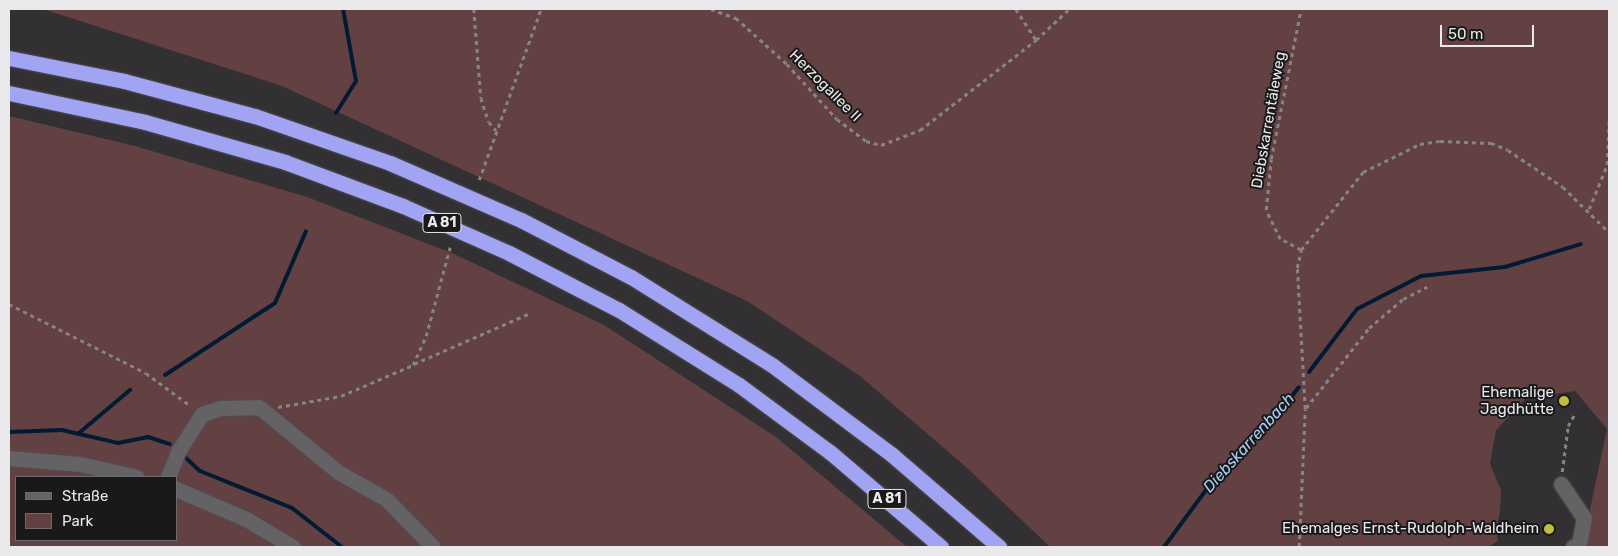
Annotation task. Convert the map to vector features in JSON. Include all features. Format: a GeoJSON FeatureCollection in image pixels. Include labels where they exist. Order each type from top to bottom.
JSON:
{"type":"FeatureCollection","features":[{"type":"Feature","properties":{"kind":"highway","name":"A 81"},"geometry":{"type":"LineString","coordinates":[[9,58],[124,81],[286,126],[390,163],[537,228],[631,277],[772,365],[891,454],[999,547]]}},
{"type":"Feature","properties":{"kind":"highway","name":"A 81"},"geometry":{"type":"LineString","coordinates":[[9,93],[145,122],[285,162],[395,202],[509,253],[618,310],[739,385],[832,453],[941,547]]}},
{"type":"Feature","properties":{"kind":"street"},"geometry":{"type":"LineString","coordinates":[[168,476],[178,450],[202,414],[220,408],[252,406],[270,413],[318,457],[386,499],[433,547]]}},
{"type":"Feature","properties":{"kind":"street"},"geometry":{"type":"LineString","coordinates":[[9,458],[80,464],[133,476]]}},
{"type":"Feature","properties":{"kind":"street"},"geometry":{"type":"LineString","coordinates":[[1561,484],[1584,518],[1578,544],[1573,547]]}},
{"type":"Feature","properties":{"kind":"street"},"geometry":{"type":"LineString","coordinates":[[178,490],[246,519],[293,547]]}},
{"type":"Feature","properties":{"kind":"path"},"geometry":{"type":"LineString","coordinates":[[474,9],[481,98],[489,122],[496,130]]}},
{"type":"Feature","properties":{"kind":"path"},"geometry":{"type":"LineString","coordinates":[[479,180],[541,9]]}},
{"type":"Feature","properties":{"kind":"path","name":"Herzogallee II"},"geometry":{"type":"LineString","coordinates":[[711,9],[736,18],[787,64],[837,119],[866,141],[881,145],[920,130],[1036,40],[1069,9]]}},
{"type":"Feature","properties":{"kind":"path"},"geometry":{"type":"LineString","coordinates":[[1016,9],[1036,40]]}},
{"type":"Feature","properties":{"kind":"path","name":"Diebskarrentäleweg"},"geometry":{"type":"LineString","coordinates":[[1301,9],[1270,167],[1266,210],[1280,239],[1301,250]]}},
{"type":"Feature","properties":{"kind":"path"},"geometry":{"type":"LineString","coordinates":[[1589,210],[1607,165],[1609,119]]}},
{"type":"Feature","properties":{"kind":"path"},"geometry":{"type":"LineString","coordinates":[[1299,547],[1305,409],[1297,268],[1301,250],[1363,172],[1401,151],[1440,141],[1476,142],[1508,150],[1563,187],[1589,210],[1609,232]]}},
{"type":"Feature","properties":{"kind":"path"},"geometry":{"type":"LineString","coordinates":[[413,365],[426,336],[450,247]]}},
{"type":"Feature","properties":{"kind":"path"},"geometry":{"type":"LineString","coordinates":[[1305,409],[1368,328],[1403,300],[1427,287]]}},
{"type":"Feature","properties":{"kind":"path"},"geometry":{"type":"LineString","coordinates":[[9,304],[146,373],[202,414]]}},
{"type":"Feature","properties":{"kind":"path"},"geometry":{"type":"LineString","coordinates":[[270,413],[285,405],[341,396],[530,313]]}},
{"type":"Feature","properties":{"kind":"path"},"geometry":{"type":"LineString","coordinates":[[1561,484],[1568,426],[1574,416]]}},
{"type":"Feature","properties":{"kind":"green space"},"geometry":{"type":"Polygon","coordinates":[[[43,9],[1609,9],[1609,547],[1582,547],[1607,429],[1575,391],[1526,398],[1496,430],[1490,464],[1501,490],[1500,511],[1496,531],[1498,541],[1488,547],[1050,547],[965,466],[860,376],[747,301],[282,86],[43,9]]]}},
{"type":"Feature","properties":{"kind":"green space"},"geometry":{"type":"Polygon","coordinates":[[[9,116],[135,146],[307,197],[452,253],[604,325],[776,437],[907,547],[9,547],[9,116]]]}},
{"type":"Feature","properties":{"kind":"waterway"},"geometry":{"type":"LineString","coordinates":[[336,113],[356,81],[343,9]]}},
{"type":"Feature","properties":{"kind":"waterway"},"geometry":{"type":"LineString","coordinates":[[165,375],[275,303],[306,231]]}},
{"type":"Feature","properties":{"kind":"waterway"},"geometry":{"type":"LineString","coordinates":[[1309,372],[1357,309],[1421,276],[1505,267],[1581,244]]}},
{"type":"Feature","properties":{"kind":"waterway","name":"Diebskarrenbach"},"geometry":{"type":"LineString","coordinates":[[1164,547],[1220,471],[1269,425],[1299,387]]}},
{"type":"Feature","properties":{"kind":"waterway"},"geometry":{"type":"LineString","coordinates":[[79,433],[130,390]]}},
{"type":"Feature","properties":{"kind":"waterway","name":"Diebskarrenbach"},"geometry":{"type":"LineString","coordinates":[[9,432],[62,430],[118,443],[148,437],[170,444]]}},
{"type":"Feature","properties":{"kind":"waterway"},"geometry":{"type":"LineString","coordinates":[[186,458],[200,471],[292,508],[342,547]]}},
{"type":"Feature","properties":{"kind":"place","name":"Ehemalige Jagdhütte"},"geometry":{"type":"Point","coordinates":[1564,401]}},
{"type":"Feature","properties":{"kind":"place","name":"Ehemalges Ernst-Rudolph-Waldheim"},"geometry":{"type":"Point","coordinates":[1549,529]}}]}
